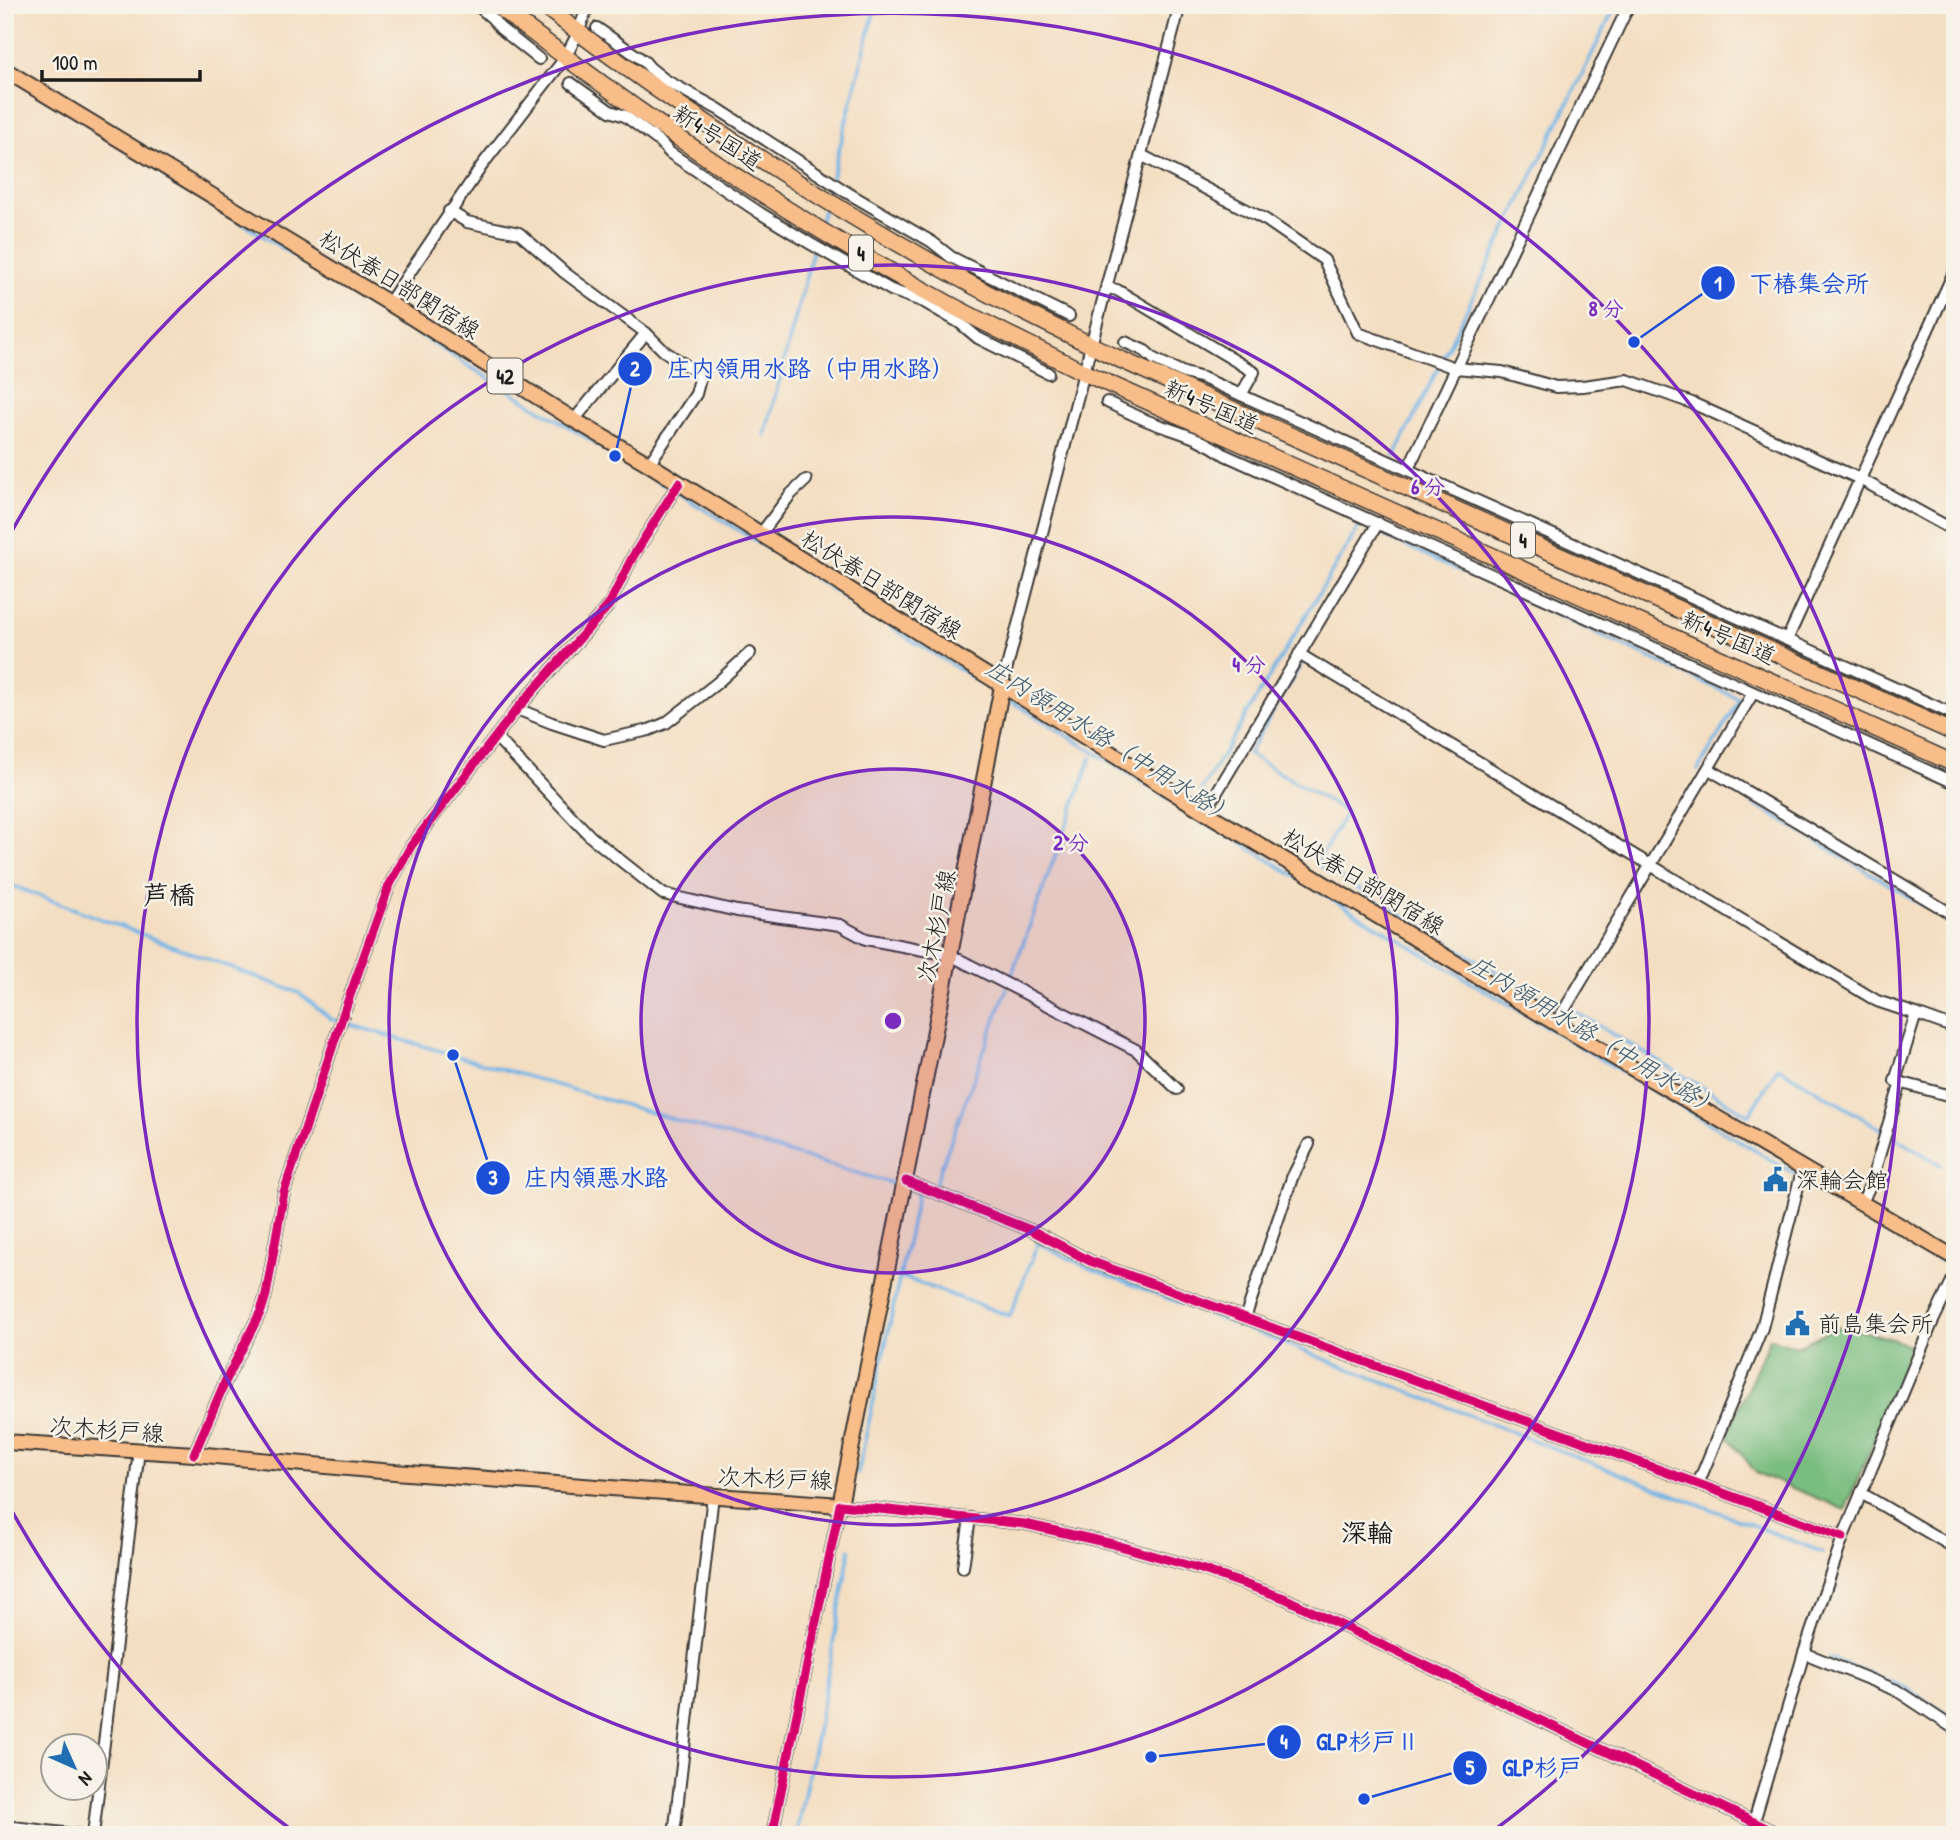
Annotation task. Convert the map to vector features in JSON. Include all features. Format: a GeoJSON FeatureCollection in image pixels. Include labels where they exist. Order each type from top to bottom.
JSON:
{"type":"FeatureCollection","features":[{"type":"Feature","properties":{"kind":"highway","name":"新4号国道"},"geometry":{"type":"LineString","coordinates":[[497,5],[644,122],[944,308],[1085,373],[1194,430],[1955,764]]}},
{"type":"Feature","properties":{"kind":"highway","name":"新4号国道"},"geometry":{"type":"LineString","coordinates":[[542,5],[578,33],[662,85],[783,174],[1092,345],[1167,372],[1382,477],[1767,640],[1955,733]]}},
{"type":"Feature","properties":{"kind":"main road","name":"松伏春日部関宿線"},"geometry":{"type":"LineString","coordinates":[[5,70],[389,303],[1205,811],[1955,1258]]}},
{"type":"Feature","properties":{"kind":"main road","name":"次木杉戸線"},"geometry":{"type":"LineString","coordinates":[[5,1441],[840,1505],[1002,686]]}},
{"type":"Feature","properties":{"kind":"street"},"geometry":{"type":"LineString","coordinates":[[389,303],[449,211],[565,58],[588,5]]}},
{"type":"Feature","properties":{"kind":"street"},"geometry":{"type":"LineString","coordinates":[[1002,686],[1180,5]]}},
{"type":"Feature","properties":{"kind":"street"},"geometry":{"type":"LineString","coordinates":[[1408,469],[1629,5]]}},
{"type":"Feature","properties":{"kind":"street"},"geometry":{"type":"LineString","coordinates":[[478,6],[500,28],[539,59]]}},
{"type":"Feature","properties":{"kind":"street"},"geometry":{"type":"LineString","coordinates":[[597,27],[644,61],[662,85]]}},
{"type":"Feature","properties":{"kind":"street"},"geometry":{"type":"LineString","coordinates":[[571,83],[610,111],[644,122]]}},
{"type":"Feature","properties":{"kind":"street"},"geometry":{"type":"LineString","coordinates":[[1141,155],[1266,220],[1324,260],[1358,333],[1455,368],[1502,372],[1556,387],[1627,380],[1692,403],[1860,479],[1955,531]]}},
{"type":"Feature","properties":{"kind":"street"},"geometry":{"type":"LineString","coordinates":[[449,211],[467,222],[519,233],[565,274],[646,334],[664,351],[701,374],[696,394],[649,464]]}},
{"type":"Feature","properties":{"kind":"street"},"geometry":{"type":"LineString","coordinates":[[960,270],[1069,316]]}},
{"type":"Feature","properties":{"kind":"street"},"geometry":{"type":"LineString","coordinates":[[1787,640],[1955,270]]}},
{"type":"Feature","properties":{"kind":"street"},"geometry":{"type":"LineString","coordinates":[[1107,288],[1117,290],[1254,372],[1241,395]]}},
{"type":"Feature","properties":{"kind":"street"},"geometry":{"type":"LineString","coordinates":[[944,308],[978,338],[1048,373]]}},
{"type":"Feature","properties":{"kind":"street"},"geometry":{"type":"LineString","coordinates":[[574,420],[646,334]]}},
{"type":"Feature","properties":{"kind":"street"},"geometry":{"type":"LineString","coordinates":[[1125,342],[1144,351],[1167,372],[1203,378],[1408,469],[1767,640],[1787,640],[1955,715]]}},
{"type":"Feature","properties":{"kind":"street"},"geometry":{"type":"LineString","coordinates":[[1107,402],[1153,423],[1194,430],[1225,455],[1955,783]]}},
{"type":"Feature","properties":{"kind":"street"},"geometry":{"type":"LineString","coordinates":[[760,535],[790,495],[806,480]]}},
{"type":"Feature","properties":{"kind":"street"},"geometry":{"type":"LineString","coordinates":[[194,1454],[225,1382],[261,1311],[284,1192],[389,886],[411,846],[517,709],[609,605],[632,558],[679,483]]}},
{"type":"Feature","properties":{"kind":"street"},"geometry":{"type":"LineString","coordinates":[[1205,811],[1378,523]]}},
{"type":"Feature","properties":{"kind":"street"},"geometry":{"type":"LineString","coordinates":[[517,709],[604,740],[649,730],[666,723],[750,653]]}},
{"type":"Feature","properties":{"kind":"street"},"geometry":{"type":"LineString","coordinates":[[1299,654],[1877,1001],[1953,1025]]}},
{"type":"Feature","properties":{"kind":"street"},"geometry":{"type":"LineString","coordinates":[[1557,1022],[1753,693]]}},
{"type":"Feature","properties":{"kind":"street"},"geometry":{"type":"LineString","coordinates":[[496,737],[591,836],[663,894],[737,911],[840,925],[866,939],[950,955],[1136,1050],[1177,1089]]}},
{"type":"Feature","properties":{"kind":"street"},"geometry":{"type":"LineString","coordinates":[[1709,769],[1955,916]]}},
{"type":"Feature","properties":{"kind":"street"},"geometry":{"type":"LineString","coordinates":[[1916,1014],[1895,1081],[1955,1097]]}},
{"type":"Feature","properties":{"kind":"street"},"geometry":{"type":"LineString","coordinates":[[1862,1203],[1871,1183],[1902,1082]]}},
{"type":"Feature","properties":{"kind":"street"},"geometry":{"type":"LineString","coordinates":[[1245,1318],[1293,1178],[1309,1144]]}},
{"type":"Feature","properties":{"kind":"street"},"geometry":{"type":"LineString","coordinates":[[1698,1483],[1762,1328],[1800,1179],[1806,1170]]}},
{"type":"Feature","properties":{"kind":"street"},"geometry":{"type":"LineString","coordinates":[[906,1181],[1033,1231],[1090,1261],[1843,1537]]}},
{"type":"Feature","properties":{"kind":"street"},"geometry":{"type":"LineString","coordinates":[[1750,1835],[1804,1653],[1843,1537],[1932,1323],[1955,1275]]}},
{"type":"Feature","properties":{"kind":"street"},"geometry":{"type":"LineString","coordinates":[[93,1835],[139,1450]]}},
{"type":"Feature","properties":{"kind":"street"},"geometry":{"type":"LineString","coordinates":[[1861,1493],[1955,1548]]}},
{"type":"Feature","properties":{"kind":"street"},"geometry":{"type":"LineString","coordinates":[[674,1835],[713,1495]]}},
{"type":"Feature","properties":{"kind":"street"},"geometry":{"type":"LineString","coordinates":[[772,1835],[840,1505],[1026,1524],[1113,1544],[1201,1569],[1284,1598],[1781,1835]]}},
{"type":"Feature","properties":{"kind":"street"},"geometry":{"type":"LineString","coordinates":[[963,1567],[970,1518]]}},
{"type":"Feature","properties":{"kind":"street"},"geometry":{"type":"LineString","coordinates":[[1804,1653],[1896,1690],[1955,1729]]}},
{"type":"Feature","properties":{"kind":"street"},"geometry":{"type":"LineString","coordinates":[[5,1826],[80,1835]]}},
{"type":"Feature","properties":{"kind":"green space"},"geometry":{"type":"Polygon","coordinates":[[[1847,1327],[1893,1339],[1913,1348],[1845,1510],[1756,1473],[1727,1435],[1770,1338],[1797,1347],[1833,1328],[1847,1327]]]}},
{"type":"Feature","properties":{"kind":"waterway"},"geometry":{"type":"LineString","coordinates":[[827,196],[876,5]]}},
{"type":"Feature","properties":{"kind":"waterway"},"geometry":{"type":"LineString","coordinates":[[1395,456],[1616,5]]}},
{"type":"Feature","properties":{"kind":"waterway"},"geometry":{"type":"LineString","coordinates":[[820,223],[824,207]]}},
{"type":"Feature","properties":{"kind":"waterway","name":"庄内領用水路（中用水路）"},"geometry":{"type":"LineString","coordinates":[[225,212],[997,692]]}},
{"type":"Feature","properties":{"kind":"waterway"},"geometry":{"type":"LineString","coordinates":[[765,435],[817,234]]}},
{"type":"Feature","properties":{"kind":"waterway"},"geometry":{"type":"LineString","coordinates":[[1201,791],[1360,525]]}},
{"type":"Feature","properties":{"kind":"waterway"},"geometry":{"type":"LineString","coordinates":[[1378,533],[1740,699],[1698,770]]}},
{"type":"Feature","properties":{"kind":"waterway"},"geometry":{"type":"LineString","coordinates":[[1301,664],[1248,754],[1346,812],[1317,864],[1555,1007],[1570,1009],[1749,1115],[1778,1067],[1941,1165]]}},
{"type":"Feature","properties":{"kind":"waterway","name":"庄内領用水路（中用水路）"},"geometry":{"type":"LineString","coordinates":[[1003,696],[1360,916],[1955,1269]]}},
{"type":"Feature","properties":{"kind":"waterway"},"geometry":{"type":"LineString","coordinates":[[1009,982],[1091,758]]}},
{"type":"Feature","properties":{"kind":"waterway"},"geometry":{"type":"LineString","coordinates":[[1711,778],[1955,924]]}},
{"type":"Feature","properties":{"kind":"waterway"},"geometry":{"type":"LineString","coordinates":[[5,883],[299,993],[331,1019],[898,1185]]}},
{"type":"Feature","properties":{"kind":"waterway"},"geometry":{"type":"LineString","coordinates":[[935,1184],[1007,988]]}},
{"type":"Feature","properties":{"kind":"waterway"},"geometry":{"type":"LineString","coordinates":[[858,1473],[918,1191],[909,1188]]}},
{"type":"Feature","properties":{"kind":"waterway"},"geometry":{"type":"LineString","coordinates":[[899,1276],[1010,1316],[1038,1243],[1087,1267],[1822,1552]]}},
{"type":"Feature","properties":{"kind":"waterway"},"geometry":{"type":"LineString","coordinates":[[796,1835],[850,1549]]}},
{"type":"Feature","properties":{"kind":"waterway"},"geometry":{"type":"LineString","coordinates":[[1830,1658],[1874,1675]]}},
{"type":"Feature","properties":{"kind":"waterway"},"geometry":{"type":"LineString","coordinates":[[1881,1678],[1906,1688],[1955,1720]]}},
{"type":"Feature","properties":{"kind":"cycle path"},"geometry":{"type":"LineString","coordinates":[[194,1454],[225,1382],[261,1311],[284,1192],[389,886],[411,846],[517,709],[609,605],[632,558],[679,483]]}},
{"type":"Feature","properties":{"kind":"cycle path"},"geometry":{"type":"LineString","coordinates":[[906,1181],[1033,1231],[1090,1261],[1843,1537]]}},
{"type":"Feature","properties":{"kind":"cycle path"},"geometry":{"type":"LineString","coordinates":[[772,1835],[840,1505],[1025,1524],[1113,1544],[1201,1569],[1284,1598],[1781,1835]]}},
{"type":"Feature","properties":{"kind":"place","name":"下椿集会所"},"geometry":{"type":"Point","coordinates":[1634,342]}},
{"type":"Feature","properties":{"kind":"place","name":"庄内領用水路（中用水路）"},"geometry":{"type":"Point","coordinates":[615,456]}},
{"type":"Feature","properties":{"kind":"place","name":"庄内領悪水路"},"geometry":{"type":"Point","coordinates":[453,1055]}},
{"type":"Feature","properties":{"kind":"place","name":"深輪会館"},"geometry":{"type":"Point","coordinates":[1776,1179]}},
{"type":"Feature","properties":{"kind":"place","name":"前島集会所"},"geometry":{"type":"Point","coordinates":[1798,1323]}},
{"type":"Feature","properties":{"kind":"place","name":"GLP杉戸Ⅱ"},"geometry":{"type":"Point","coordinates":[1151,1757]}},
{"type":"Feature","properties":{"kind":"place","name":"GLP杉戸"},"geometry":{"type":"Point","coordinates":[1364,1799]}},
{"type":"Feature","properties":{"kind":"district","name":"芦橋"},"geometry":{"type":"Point","coordinates":[169,894]}},
{"type":"Feature","properties":{"kind":"district","name":"深輪"},"geometry":{"type":"Point","coordinates":[1367,1532]}}]}
